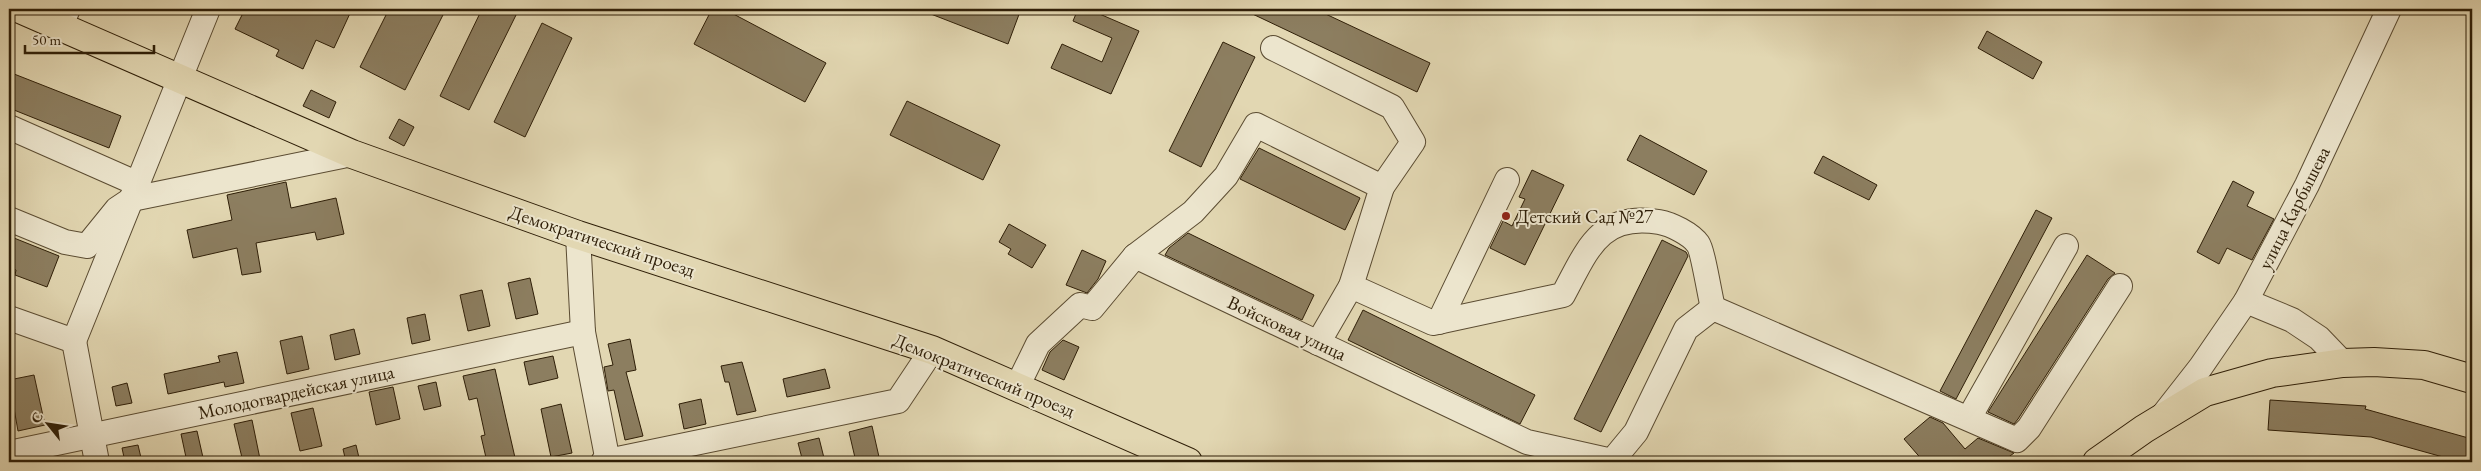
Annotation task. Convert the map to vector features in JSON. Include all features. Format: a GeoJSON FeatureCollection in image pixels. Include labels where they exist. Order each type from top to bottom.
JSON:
{"type":"FeatureCollection","features":[{"type":"Feature","properties":{"kind":"main road","name":"Демократический проезд"},"geometry":{"type":"LineString","coordinates":[[20,9],[64,18],[178,80],[352,154],[578,235],[932,350],[1017,387],[1167,459]]}},
{"type":"Feature","properties":{"kind":"main road"},"geometry":{"type":"LineString","coordinates":[[2097,462],[2161,418],[2205,392],[2272,372],[2343,363],[2374,362],[2424,365],[2472,379]]}},
{"type":"Feature","properties":{"kind":"street"},"geometry":{"type":"LineString","coordinates":[[97,462],[74,341],[208,9]]}},
{"type":"Feature","properties":{"kind":"street","name":"улица Карбышева"},"geometry":{"type":"LineString","coordinates":[[2161,418],[2200,368],[2246,301],[2307,186],[2389,9]]}},
{"type":"Feature","properties":{"kind":"street"},"geometry":{"type":"LineString","coordinates":[[1273,48],[1392,107],[1412,142],[1382,187],[1350,286],[1318,343]]}},
{"type":"Feature","properties":{"kind":"street"},"geometry":{"type":"LineString","coordinates":[[1017,387],[1038,344],[1080,305],[1092,308],[1135,256],[1193,212],[1226,176],[1256,125],[1382,187]]}},
{"type":"Feature","properties":{"kind":"street"},"geometry":{"type":"LineString","coordinates":[[9,127],[135,191]]}},
{"type":"Feature","properties":{"kind":"street"},"geometry":{"type":"LineString","coordinates":[[9,219],[65,242],[87,246],[117,209],[135,191],[352,154]]}},
{"type":"Feature","properties":{"kind":"street"},"geometry":{"type":"LineString","coordinates":[[1439,322],[1507,180]]}},
{"type":"Feature","properties":{"kind":"street"},"geometry":{"type":"LineString","coordinates":[[1350,286],[1433,323],[1439,322],[1563,295],[1589,247],[1609,227],[1630,221],[1651,221],[1673,225],[1698,244],[1713,308]]}},
{"type":"Feature","properties":{"kind":"street"},"geometry":{"type":"LineString","coordinates":[[578,235],[583,332],[606,462],[898,401],[932,350]]}},
{"type":"Feature","properties":{"kind":"street"},"geometry":{"type":"LineString","coordinates":[[1970,418],[2066,246]]}},
{"type":"Feature","properties":{"kind":"street","name":"Войсковая улица"},"geometry":{"type":"LineString","coordinates":[[1135,256],[1527,442],[1612,461]]}},
{"type":"Feature","properties":{"kind":"street"},"geometry":{"type":"LineString","coordinates":[[1713,308],[2017,440],[2029,428],[2120,286]]}},
{"type":"Feature","properties":{"kind":"street"},"geometry":{"type":"LineString","coordinates":[[2246,301],[2292,320],[2319,338],[2343,363]]}},
{"type":"Feature","properties":{"kind":"street"},"geometry":{"type":"LineString","coordinates":[[1612,461],[1636,432],[1686,329],[1713,308]]}},
{"type":"Feature","properties":{"kind":"street"},"geometry":{"type":"LineString","coordinates":[[9,318],[74,341]]}},
{"type":"Feature","properties":{"kind":"street","name":"Молодогвардейская улица"},"geometry":{"type":"LineString","coordinates":[[9,453],[583,332]]}},
{"type":"Feature","properties":{"kind":"building"},"geometry":{"type":"Polygon","coordinates":[[[245,9],[352,9],[334,48],[316,40],[303,69],[276,56],[279,50],[235,29],[245,9]]]}},
{"type":"Feature","properties":{"kind":"building"},"geometry":{"type":"Polygon","coordinates":[[[389,9],[446,9],[405,90],[360,67],[389,9]]]}},
{"type":"Feature","properties":{"kind":"building"},"geometry":{"type":"Polygon","coordinates":[[[482,9],[519,9],[469,110],[440,96],[482,9]]]}},
{"type":"Feature","properties":{"kind":"building"},"geometry":{"type":"Polygon","coordinates":[[[712,9],[724,9],[826,63],[805,102],[694,44],[712,9]]]}},
{"type":"Feature","properties":{"kind":"building"},"geometry":{"type":"Polygon","coordinates":[[[918,9],[1021,9],[1008,44],[918,9]]]}},
{"type":"Feature","properties":{"kind":"building"},"geometry":{"type":"Polygon","coordinates":[[[1078,9],[1088,9],[1139,31],[1111,94],[1051,68],[1062,44],[1102,62],[1112,38],[1073,21],[1078,9]]]}},
{"type":"Feature","properties":{"kind":"building"},"geometry":{"type":"Polygon","coordinates":[[[1242,9],[1315,9],[1430,63],[1417,92],[1242,9]]]}},
{"type":"Feature","properties":{"kind":"building"},"geometry":{"type":"Polygon","coordinates":[[[542,23],[572,38],[525,137],[494,122],[542,23]]]}},
{"type":"Feature","properties":{"kind":"building"},"geometry":{"type":"Polygon","coordinates":[[[1987,31],[2042,62],[2033,79],[1978,48],[1987,31]]]}},
{"type":"Feature","properties":{"kind":"building"},"geometry":{"type":"Polygon","coordinates":[[[1223,42],[1255,57],[1201,167],[1169,151],[1223,42]]]}},
{"type":"Feature","properties":{"kind":"building"},"geometry":{"type":"Polygon","coordinates":[[[9,72],[121,116],[109,148],[9,108],[9,72]]]}},
{"type":"Feature","properties":{"kind":"building"},"geometry":{"type":"Polygon","coordinates":[[[311,90],[336,102],[329,118],[303,106],[311,90]]]}},
{"type":"Feature","properties":{"kind":"building"},"geometry":{"type":"Polygon","coordinates":[[[907,101],[1000,145],[983,180],[890,135],[907,101]]]}},
{"type":"Feature","properties":{"kind":"building"},"geometry":{"type":"Polygon","coordinates":[[[399,119],[414,127],[404,146],[389,138],[399,119]]]}},
{"type":"Feature","properties":{"kind":"building"},"geometry":{"type":"Polygon","coordinates":[[[1640,135],[1707,171],[1694,195],[1627,160],[1640,135]]]}},
{"type":"Feature","properties":{"kind":"building"},"geometry":{"type":"Polygon","coordinates":[[[1259,148],[1360,198],[1345,230],[1240,179],[1259,148]]]}},
{"type":"Feature","properties":{"kind":"building"},"geometry":{"type":"Polygon","coordinates":[[[1823,156],[1877,185],[1869,200],[1814,173],[1823,156]]]}},
{"type":"Feature","properties":{"kind":"building"},"geometry":{"type":"Polygon","coordinates":[[[1532,170],[1564,185],[1525,265],[1490,248],[1503,221],[1512,226],[1525,199],[1519,197],[1532,170]]]}},
{"type":"Feature","properties":{"kind":"building"},"geometry":{"type":"Polygon","coordinates":[[[2233,181],[2254,192],[2247,206],[2274,219],[2252,260],[2227,248],[2219,264],[2197,252],[2233,181]]]}},
{"type":"Feature","properties":{"kind":"building"},"geometry":{"type":"Polygon","coordinates":[[[286,182],[291,208],[336,198],[344,234],[317,240],[315,232],[256,243],[261,272],[242,275],[237,248],[193,258],[187,230],[232,220],[227,195],[286,182]]]}},
{"type":"Feature","properties":{"kind":"building"},"geometry":{"type":"Polygon","coordinates":[[[2036,210],[2052,218],[1956,399],[1940,391],[2036,210]]]}},
{"type":"Feature","properties":{"kind":"building"},"geometry":{"type":"Polygon","coordinates":[[[1009,224],[1046,245],[1032,268],[1008,254],[1011,249],[999,242],[1009,224]]]}},
{"type":"Feature","properties":{"kind":"building"},"geometry":{"type":"Polygon","coordinates":[[[1188,233],[1314,295],[1302,320],[1165,255],[1169,248],[1188,233]]]}},
{"type":"Feature","properties":{"kind":"building"},"geometry":{"type":"Polygon","coordinates":[[[9,236],[59,256],[47,287],[15,275],[16,270],[9,267],[9,236]]]}},
{"type":"Feature","properties":{"kind":"building"},"geometry":{"type":"Polygon","coordinates":[[[1662,240],[1686,252],[1688,256],[1601,432],[1574,419],[1662,240]]]}},
{"type":"Feature","properties":{"kind":"building"},"geometry":{"type":"Polygon","coordinates":[[[1082,250],[1106,261],[1098,279],[1087,293],[1066,285],[1082,250]]]}},
{"type":"Feature","properties":{"kind":"building"},"geometry":{"type":"Polygon","coordinates":[[[2087,255],[2115,273],[2108,279],[2014,424],[1988,412],[2087,255]]]}},
{"type":"Feature","properties":{"kind":"building"},"geometry":{"type":"Polygon","coordinates":[[[530,278],[538,314],[516,319],[508,283],[530,278]]]}},
{"type":"Feature","properties":{"kind":"building"},"geometry":{"type":"Polygon","coordinates":[[[482,290],[490,326],[468,331],[460,295],[482,290]]]}},
{"type":"Feature","properties":{"kind":"building"},"geometry":{"type":"Polygon","coordinates":[[[1363,310],[1535,395],[1520,424],[1348,340],[1363,310]]]}},
{"type":"Feature","properties":{"kind":"building"},"geometry":{"type":"Polygon","coordinates":[[[425,314],[430,340],[412,344],[407,318],[425,314]]]}},
{"type":"Feature","properties":{"kind":"building"},"geometry":{"type":"Polygon","coordinates":[[[354,329],[360,354],[335,360],[330,335],[354,329]]]}},
{"type":"Feature","properties":{"kind":"building"},"geometry":{"type":"Polygon","coordinates":[[[302,336],[309,369],[287,374],[280,341],[302,336]]]}},
{"type":"Feature","properties":{"kind":"building"},"geometry":{"type":"Polygon","coordinates":[[[630,339],[636,370],[626,372],[643,436],[625,440],[614,390],[608,391],[604,367],[613,365],[608,344],[630,339]]]}},
{"type":"Feature","properties":{"kind":"building"},"geometry":{"type":"Polygon","coordinates":[[[1063,340],[1079,347],[1064,380],[1042,370],[1050,352],[1063,340]]]}},
{"type":"Feature","properties":{"kind":"building"},"geometry":{"type":"Polygon","coordinates":[[[237,352],[244,383],[225,387],[224,382],[168,394],[164,374],[220,362],[218,356],[237,352]]]}},
{"type":"Feature","properties":{"kind":"building"},"geometry":{"type":"Polygon","coordinates":[[[553,356],[558,378],[529,385],[524,362],[553,356]]]}},
{"type":"Feature","properties":{"kind":"building"},"geometry":{"type":"Polygon","coordinates":[[[742,362],[756,411],[737,415],[729,382],[725,382],[721,366],[742,362]]]}},
{"type":"Feature","properties":{"kind":"building"},"geometry":{"type":"Polygon","coordinates":[[[495,369],[516,462],[487,462],[481,436],[485,435],[477,398],[469,400],[463,376],[495,369]]]}},
{"type":"Feature","properties":{"kind":"building"},"geometry":{"type":"Polygon","coordinates":[[[825,369],[830,388],[787,397],[783,379],[825,369]]]}},
{"type":"Feature","properties":{"kind":"building"},"geometry":{"type":"Polygon","coordinates":[[[34,375],[45,425],[18,431],[9,380],[34,375]]]}},
{"type":"Feature","properties":{"kind":"building"},"geometry":{"type":"Polygon","coordinates":[[[436,382],[441,406],[424,410],[418,386],[436,382]]]}},
{"type":"Feature","properties":{"kind":"building"},"geometry":{"type":"Polygon","coordinates":[[[127,383],[132,403],[116,406],[112,387],[127,383]]]}},
{"type":"Feature","properties":{"kind":"building"},"geometry":{"type":"Polygon","coordinates":[[[393,387],[400,419],[376,425],[369,392],[393,387]]]}},
{"type":"Feature","properties":{"kind":"building"},"geometry":{"type":"Polygon","coordinates":[[[701,399],[706,424],[684,429],[679,404],[701,399]]]}},
{"type":"Feature","properties":{"kind":"building"},"geometry":{"type":"Polygon","coordinates":[[[2270,400],[2366,406],[2365,409],[2472,439],[2472,462],[2461,462],[2371,437],[2268,430],[2270,400]]]}},
{"type":"Feature","properties":{"kind":"building"},"geometry":{"type":"Polygon","coordinates":[[[561,404],[572,453],[551,457],[541,409],[561,404]]]}},
{"type":"Feature","properties":{"kind":"building"},"geometry":{"type":"Polygon","coordinates":[[[313,408],[322,446],[300,451],[291,413],[313,408]]]}},
{"type":"Feature","properties":{"kind":"building"},"geometry":{"type":"Polygon","coordinates":[[[1930,417],[1943,423],[1965,449],[1978,438],[2014,453],[2002,462],[1924,462],[1904,439],[1930,417]]]}},
{"type":"Feature","properties":{"kind":"building"},"geometry":{"type":"Polygon","coordinates":[[[252,420],[260,459],[243,462],[234,424],[252,420]]]}},
{"type":"Feature","properties":{"kind":"building"},"geometry":{"type":"Polygon","coordinates":[[[872,426],[879,457],[856,462],[849,432],[872,426]]]}},
{"type":"Feature","properties":{"kind":"building"},"geometry":{"type":"Polygon","coordinates":[[[197,431],[204,462],[187,462],[181,434],[197,431]]]}},
{"type":"Feature","properties":{"kind":"building"},"geometry":{"type":"Polygon","coordinates":[[[819,438],[825,462],[803,462],[798,443],[819,438]]]}},
{"type":"Feature","properties":{"kind":"building"},"geometry":{"type":"Polygon","coordinates":[[[138,445],[142,462],[125,462],[122,448],[138,445]]]}},
{"type":"Feature","properties":{"kind":"building"},"geometry":{"type":"Polygon","coordinates":[[[356,445],[360,462],[346,462],[343,449],[356,445]]]}},
{"type":"Feature","properties":{"kind":"place","name":"Детский Сад №27"},"geometry":{"type":"Point","coordinates":[1506,216]}}]}
